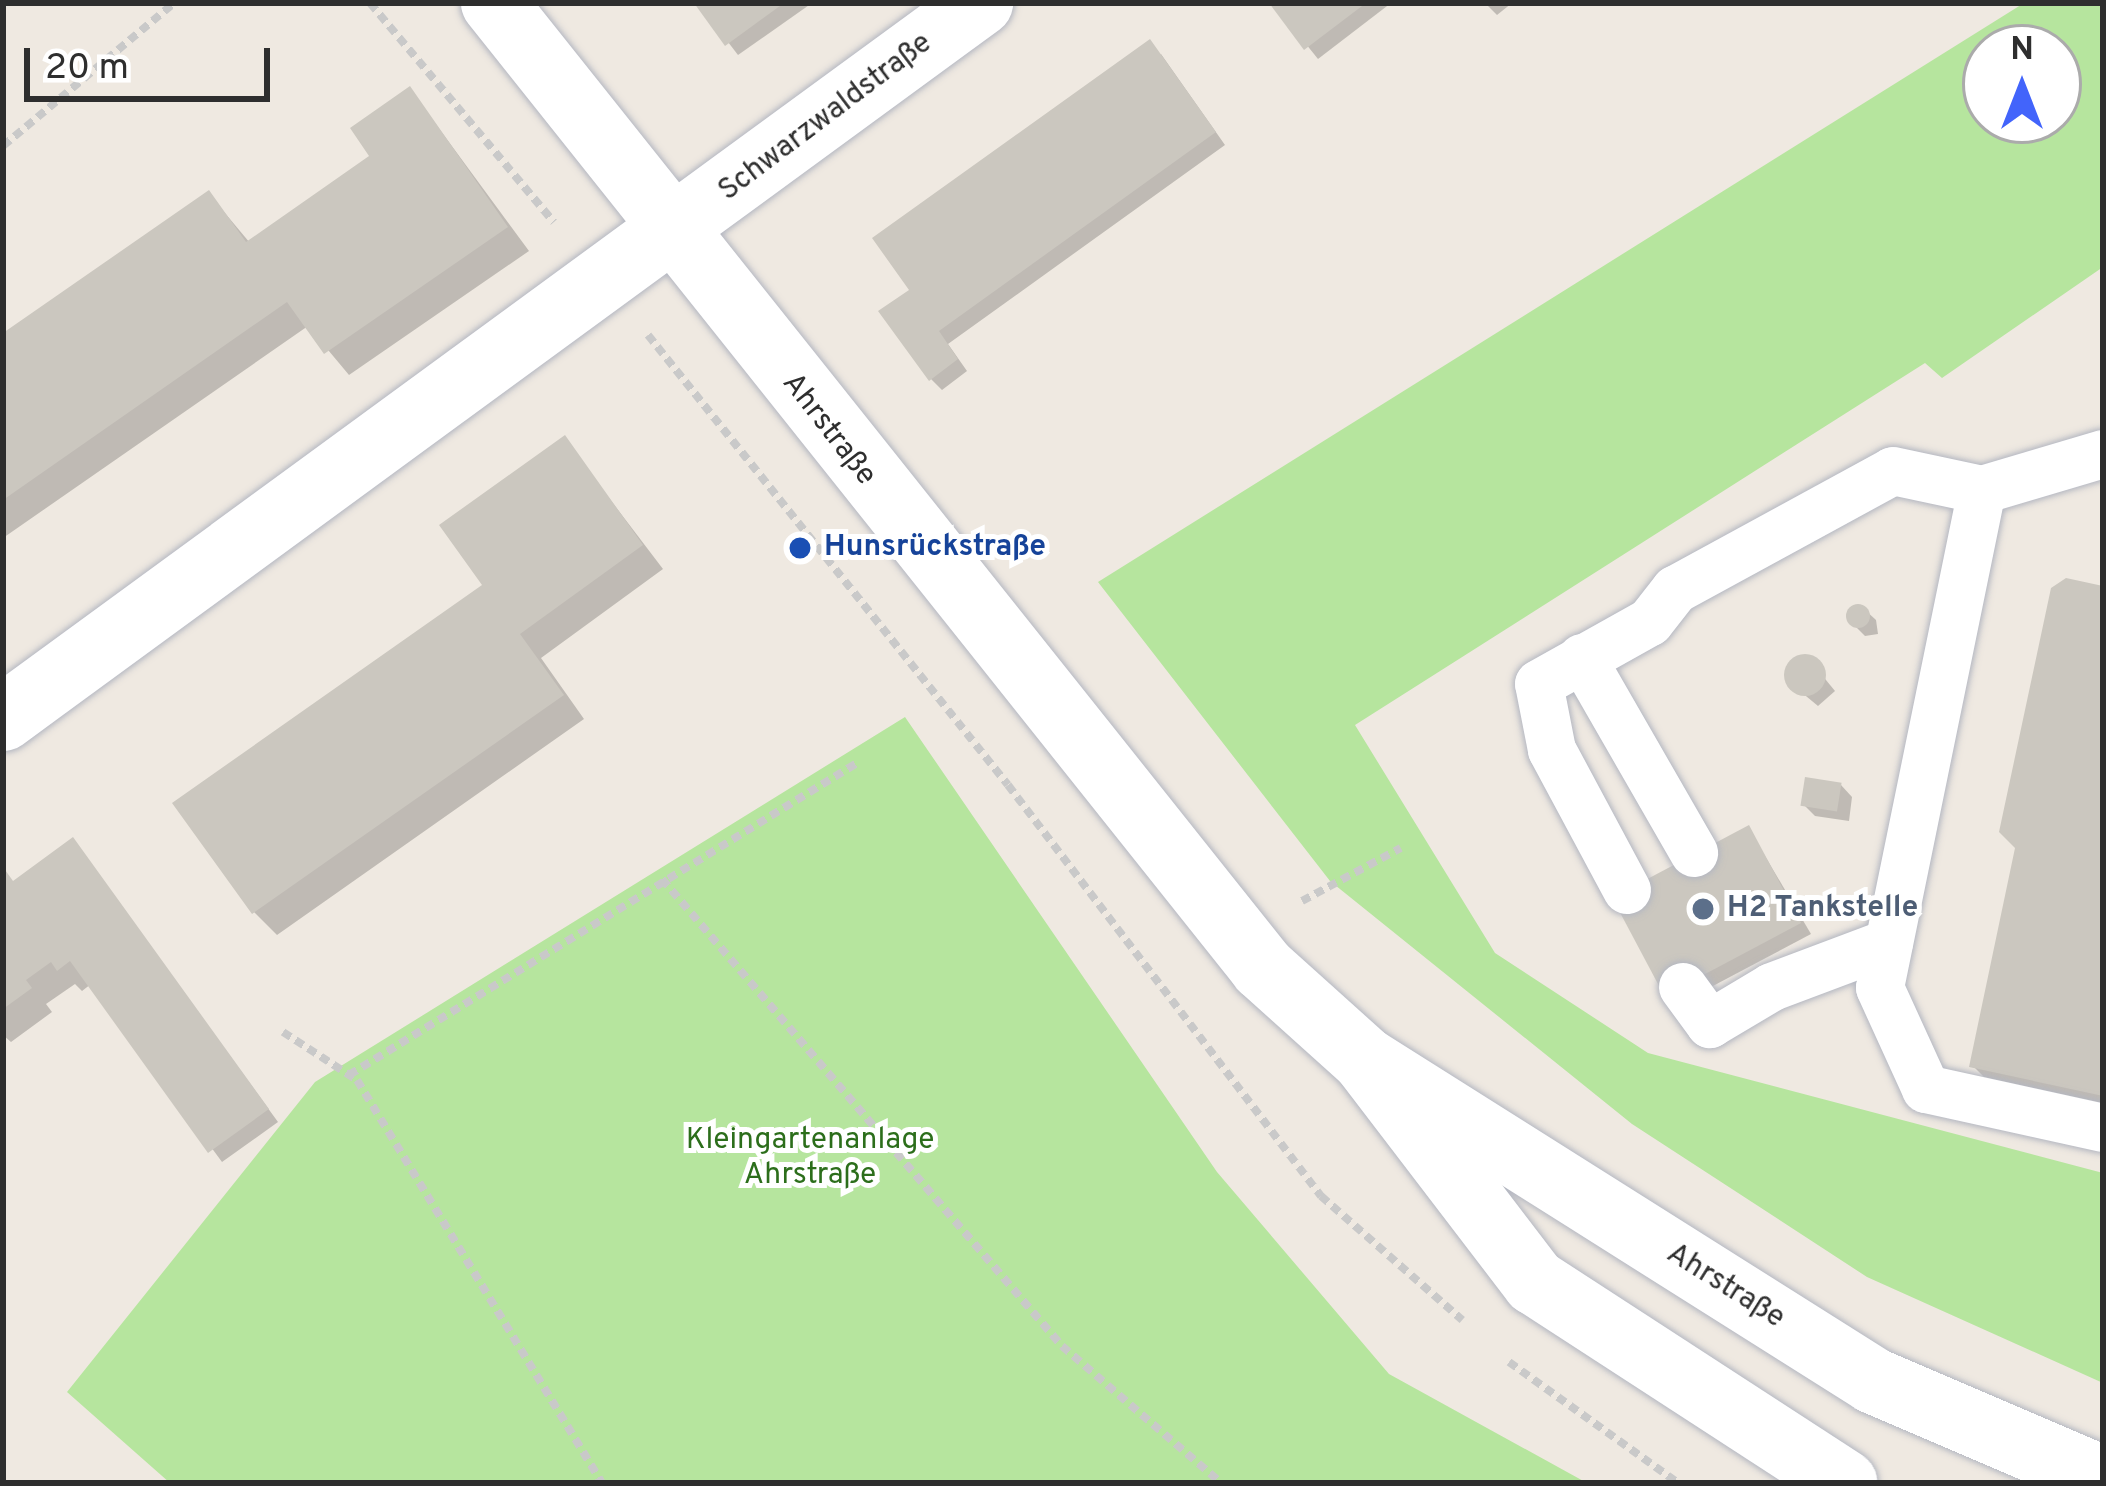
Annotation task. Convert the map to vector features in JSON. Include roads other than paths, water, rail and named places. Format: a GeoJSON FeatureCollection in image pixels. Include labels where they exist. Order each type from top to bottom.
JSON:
{"type":"FeatureCollection","features":[{"type":"Feature","properties":{"kind":"street","name":"Ahrstraße"},"geometry":{"type":"LineString","coordinates":[[494,3],[672,234],[1263,968],[1365,1060],[1874,1381],[2103,1479]]}},
{"type":"Feature","properties":{"kind":"street","name":"Schwarzwaldstraße"},"geometry":{"type":"LineString","coordinates":[[672,234],[980,3]]}},
{"type":"Feature","properties":{"kind":"street"},"geometry":{"type":"LineString","coordinates":[[8,705],[672,234]]}},
{"type":"Feature","properties":{"kind":"street","name":"Ahrstraße"},"geometry":{"type":"LineString","coordinates":[[1365,1060],[1535,1282],[1844,1483]]}},
{"type":"Feature","properties":{"kind":"lane"},"geometry":{"type":"LineString","coordinates":[[1627,890],[1552,750],[1539,684],[1649,622],[1675,590],[1893,471],[1982,490],[2103,454]]}},
{"type":"Feature","properties":{"kind":"lane"},"geometry":{"type":"LineString","coordinates":[[1982,490],[1880,988],[1926,1088],[2103,1128]]}},
{"type":"Feature","properties":{"kind":"lane"},"geometry":{"type":"LineString","coordinates":[[1582,658],[1694,853]]}},
{"type":"Feature","properties":{"kind":"lane"},"geometry":{"type":"LineString","coordinates":[[1682,987],[1710,1024],[1761,969],[1889,943]]}},
{"type":"Feature","properties":{"kind":"place","name":"Hunsrückstraße"},"geometry":{"type":"Point","coordinates":[800,548]}},
{"type":"Feature","properties":{"kind":"place","name":"H2 Tankstelle"},"geometry":{"type":"Point","coordinates":[1703,909]}},
{"type":"Feature","properties":{"kind":"park label","name":"Kleingartenanlage Ahrstraße"},"geometry":{"type":"Point","coordinates":[810,1158]}}]}
